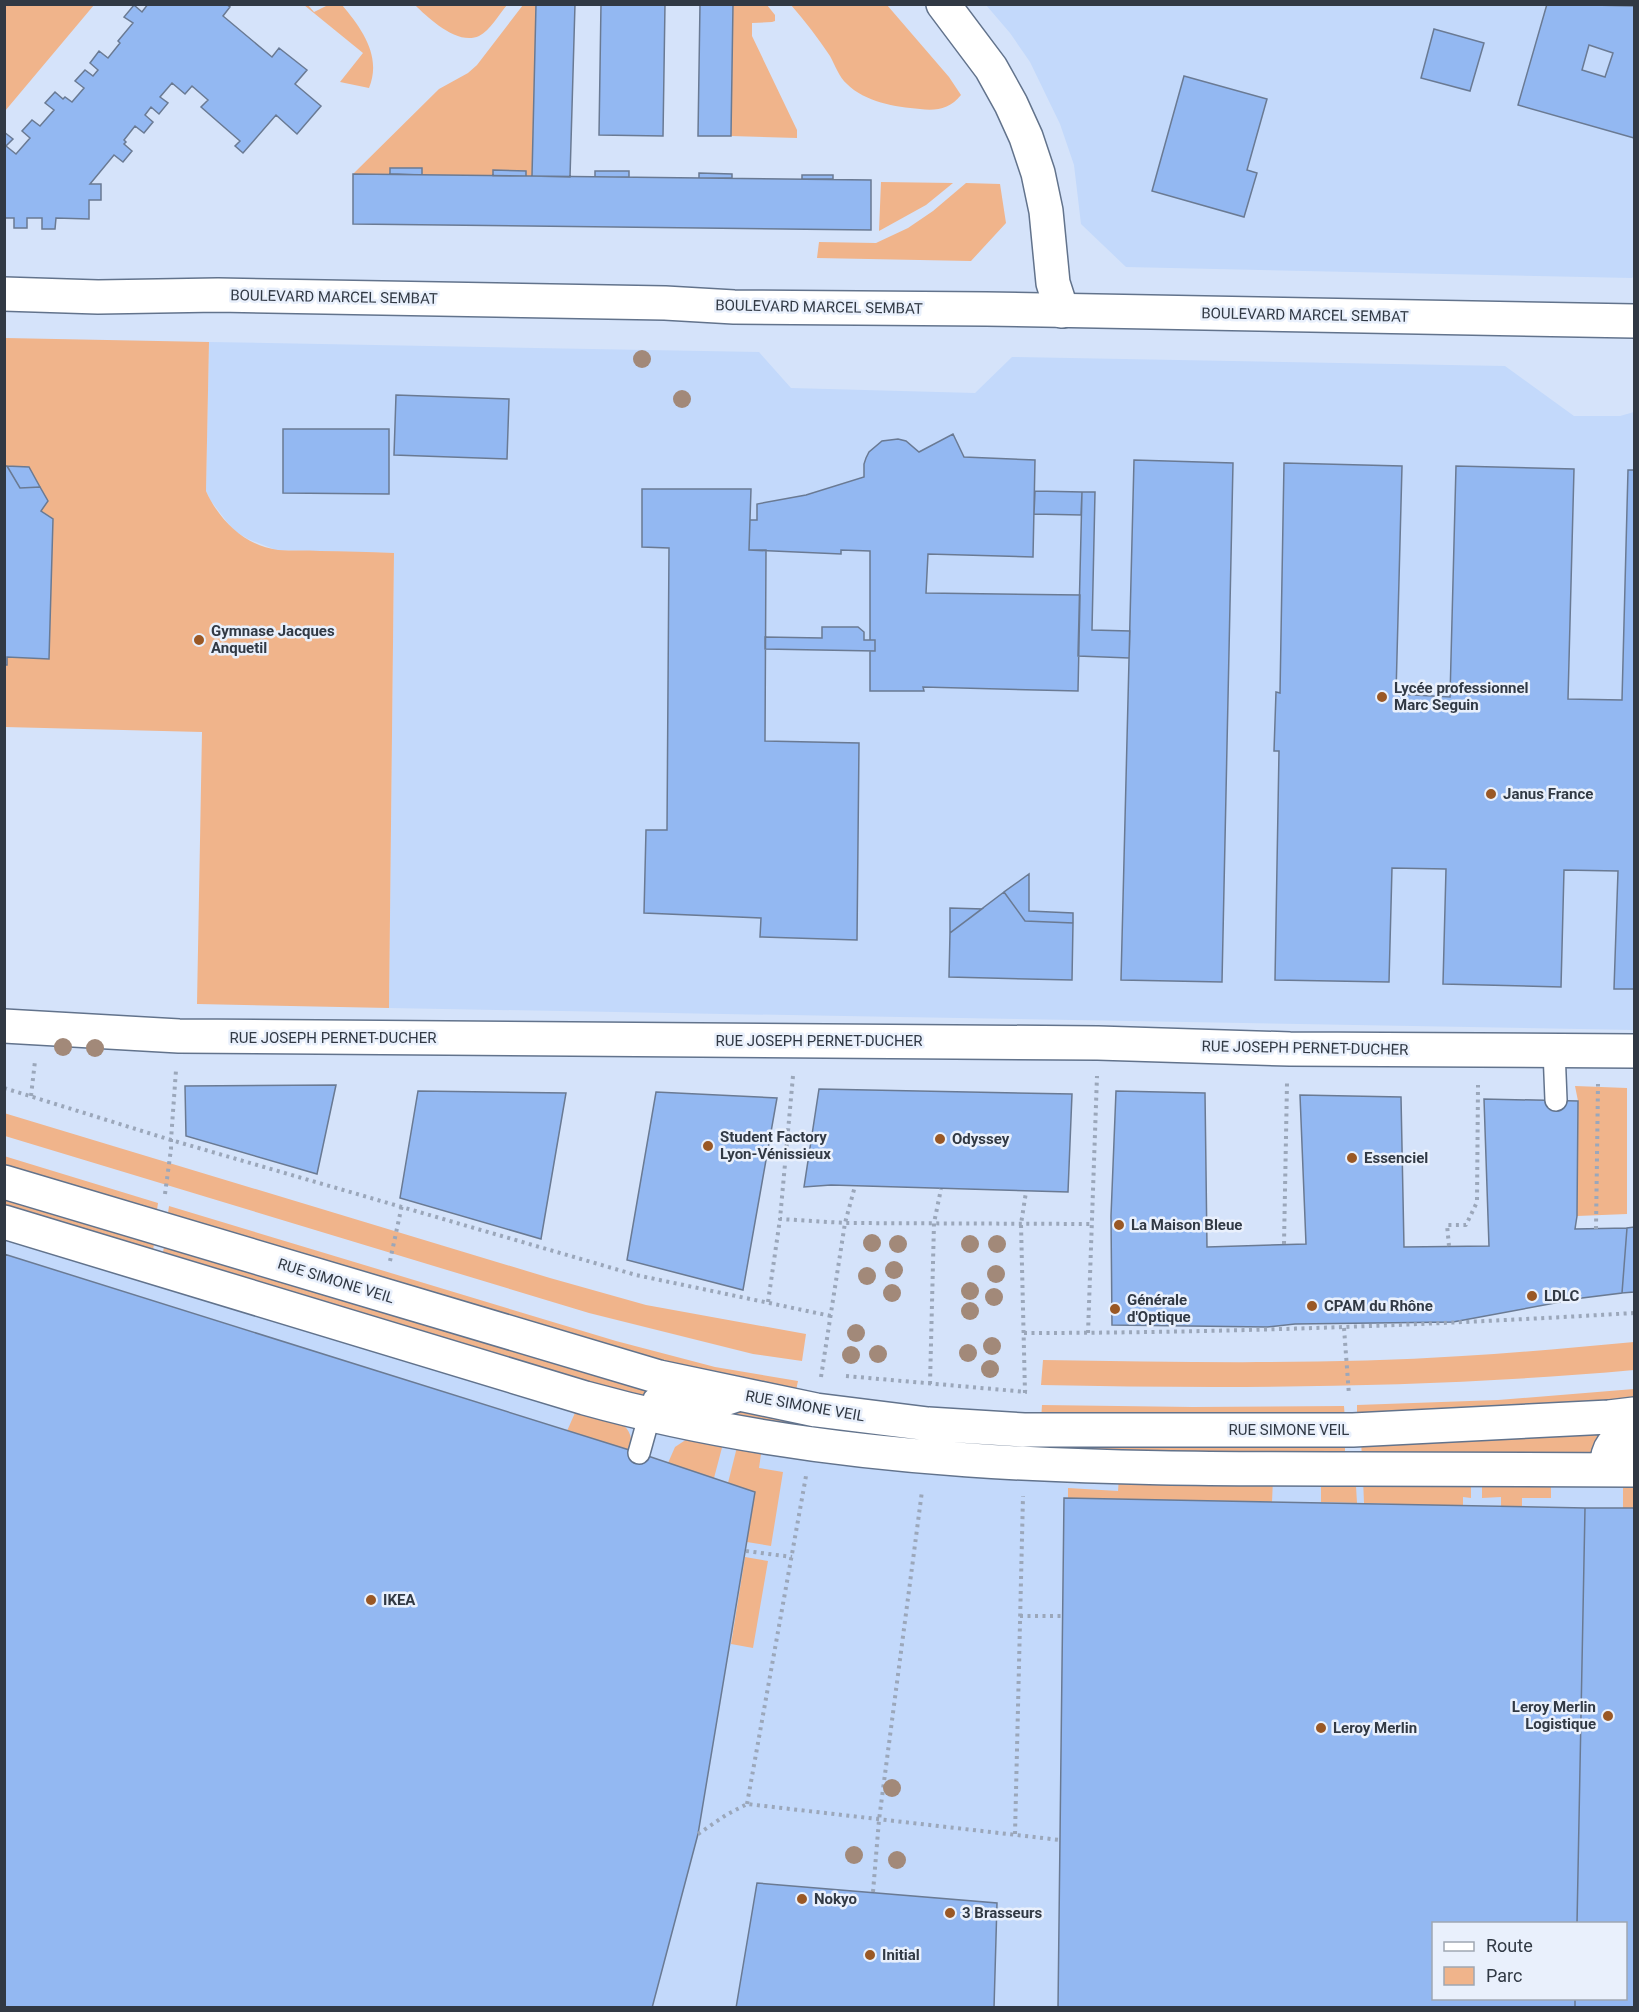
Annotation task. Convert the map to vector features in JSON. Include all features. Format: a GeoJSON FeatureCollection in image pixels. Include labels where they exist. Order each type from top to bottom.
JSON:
{"type":"FeatureCollection","features":[{"type":"Feature","properties":{"kind":"street"},"geometry":{"type":"LineString","coordinates":[[943,4],[991,68],[1026,137],[1038,173],[1046,211],[1053,283],[1062,311]]}},
{"type":"Feature","properties":{"kind":"street","name":"BOULEVARD MARCEL SEMBAT"},"geometry":{"type":"LineString","coordinates":[[4,294],[98,297],[230,295],[665,303],[734,307],[1635,321]]}},
{"type":"Feature","properties":{"kind":"street","name":"RUE JOSEPH PERNET-DUCHER"},"geometry":{"type":"LineString","coordinates":[[4,1026],[179,1036],[1098,1043],[1290,1049],[1635,1051]]}},
{"type":"Feature","properties":{"kind":"street","name":"RUE SIMONE VEIL"},"geometry":{"type":"LineString","coordinates":[[4,1182],[659,1377],[816,1410],[928,1424],[1024,1430],[1353,1430],[1635,1414]]}},
{"type":"Feature","properties":{"kind":"street"},"geometry":{"type":"LineString","coordinates":[[4,1222],[649,1416],[743,1435],[925,1458],[1187,1470],[1620,1470]]}},
{"type":"Feature","properties":{"kind":"street"},"geometry":{"type":"LineString","coordinates":[[1620,1470],[1606,1458],[1612,1446],[1620,1438],[1635,1437]]}},
{"type":"Feature","properties":{"kind":"lane"},"geometry":{"type":"LineString","coordinates":[[1554,1050],[1556,1100]]}},
{"type":"Feature","properties":{"kind":"lane"},"geometry":{"type":"LineString","coordinates":[[639,1453],[654,1399],[658,1396],[663,1395],[711,1407],[722,1406],[749,1397]]}},
{"type":"Feature","properties":{"kind":"path"},"geometry":{"type":"LineString","coordinates":[[176,1198],[165,1195],[171,1149],[179,1036]]}},
{"type":"Feature","properties":{"kind":"path"},"geometry":{"type":"LineString","coordinates":[[768,1302],[780,1219],[796,1041]]}},
{"type":"Feature","properties":{"kind":"path"},"geometry":{"type":"LineString","coordinates":[[1088,1333],[1098,1043]]}},
{"type":"Feature","properties":{"kind":"path"},"geometry":{"type":"LineString","coordinates":[[1284,1244],[1287,1083],[1290,1049]]}},
{"type":"Feature","properties":{"kind":"path"},"geometry":{"type":"LineString","coordinates":[[1449,1246],[1448,1225],[1466,1225],[1478,1202],[1479,1051]]}},
{"type":"Feature","properties":{"kind":"path"},"geometry":{"type":"LineString","coordinates":[[1596,1229],[1599,1051]]}},
{"type":"Feature","properties":{"kind":"path"},"geometry":{"type":"LineString","coordinates":[[4,1088],[171,1140],[402,1205],[636,1275],[831,1316]]}},
{"type":"Feature","properties":{"kind":"path"},"geometry":{"type":"LineString","coordinates":[[822,1374],[845,1223],[855,1186]]}},
{"type":"Feature","properties":{"kind":"path"},"geometry":{"type":"LineString","coordinates":[[928,1424],[934,1223],[941,1189]]}},
{"type":"Feature","properties":{"kind":"path"},"geometry":{"type":"LineString","coordinates":[[1024,1430],[1021,1224],[1026,1192]]}},
{"type":"Feature","properties":{"kind":"path"},"geometry":{"type":"LineString","coordinates":[[379,1258],[390,1262],[402,1205]]}},
{"type":"Feature","properties":{"kind":"path"},"geometry":{"type":"LineString","coordinates":[[780,1219],[845,1223],[1091,1224]]}},
{"type":"Feature","properties":{"kind":"path"},"geometry":{"type":"LineString","coordinates":[[1024,1333],[1213,1332],[1344,1328],[1635,1313]]}},
{"type":"Feature","properties":{"kind":"path"},"geometry":{"type":"LineString","coordinates":[[1338,1395],[1349,1395],[1344,1328]]}},
{"type":"Feature","properties":{"kind":"path"},"geometry":{"type":"LineString","coordinates":[[811,1373],[833,1375]]}},
{"type":"Feature","properties":{"kind":"path"},"geometry":{"type":"LineString","coordinates":[[843,1376],[1033,1393]]}},
{"type":"Feature","properties":{"kind":"path"},"geometry":{"type":"LineString","coordinates":[[873,1892],[879,1820],[925,1458]]}},
{"type":"Feature","properties":{"kind":"path"},"geometry":{"type":"LineString","coordinates":[[1015,1834],[1024,1462]]}},
{"type":"Feature","properties":{"kind":"path"},"geometry":{"type":"LineString","coordinates":[[746,1551],[792,1557],[747,1804]]}},
{"type":"Feature","properties":{"kind":"path"},"geometry":{"type":"LineString","coordinates":[[1020,1616],[1062,1616]]}},
{"type":"Feature","properties":{"kind":"path"},"geometry":{"type":"LineString","coordinates":[[698,1834],[747,1804],[1060,1840]]}},
{"type":"Feature","properties":{"kind":"shaded area"},"geometry":{"type":"Polygon","coordinates":[[[986,5],[1634,5],[1634,276],[1632,278],[1126,267],[1081,224],[1074,165],[1060,124],[1030,62],[1010,33],[986,5]]]}},
{"type":"Feature","properties":{"kind":"shaded area"},"geometry":{"type":"Polygon","coordinates":[[[209,342],[759,352],[791,388],[975,393],[1012,357],[1505,366],[1574,416],[1620,416],[1634,412],[1634,1030],[389,1008],[394,553],[276,550],[248,539],[236,532],[227,522],[206,491],[209,342]]]}},
{"type":"Feature","properties":{"kind":"shaded area"},"geometry":{"type":"Polygon","coordinates":[[[4,1231],[695,1437],[1634,1480],[1634,2007],[5,2007],[4,1231]]]}},
{"type":"Feature","properties":{"kind":"green space"},"geometry":{"type":"Polygon","coordinates":[[[4,5],[94,5],[5,111],[4,5]]]}},
{"type":"Feature","properties":{"kind":"green space"},"geometry":{"type":"Polygon","coordinates":[[[304,5],[308,5],[314,12],[328,5],[342,5],[363,33],[368,44],[373,65],[369,88],[340,82],[363,53],[304,5]]]}},
{"type":"Feature","properties":{"kind":"green space"},"geometry":{"type":"Polygon","coordinates":[[[415,5],[507,5],[487,30],[471,38],[453,34],[444,29],[415,5]]]}},
{"type":"Feature","properties":{"kind":"green space"},"geometry":{"type":"Polygon","coordinates":[[[523,5],[536,5],[532,176],[526,176],[526,171],[493,170],[493,176],[422,175],[421,168],[390,168],[390,174],[353,174],[439,89],[468,73],[477,65],[523,5]]]}},
{"type":"Feature","properties":{"kind":"green space"},"geometry":{"type":"Polygon","coordinates":[[[733,5],[767,5],[775,15],[775,21],[752,23],[752,36],[797,130],[797,138],[731,136],[733,5]]]}},
{"type":"Feature","properties":{"kind":"green space"},"geometry":{"type":"Polygon","coordinates":[[[791,5],[887,5],[949,77],[961,95],[947,106],[932,110],[891,105],[862,95],[844,81],[830,56],[791,5]]]}},
{"type":"Feature","properties":{"kind":"green space"},"geometry":{"type":"Polygon","coordinates":[[[881,182],[953,183],[926,205],[879,231],[881,182]]]}},
{"type":"Feature","properties":{"kind":"green space"},"geometry":{"type":"Polygon","coordinates":[[[966,183],[1000,184],[1006,223],[971,261],[817,258],[819,242],[876,243],[908,228],[933,211],[966,183]]]}},
{"type":"Feature","properties":{"kind":"green space","name":"Gymnase Jacques Anquetil"},"geometry":{"type":"Polygon","coordinates":[[[5,338],[209,342],[206,491],[218,512],[234,530],[266,548],[394,553],[389,1008],[197,1004],[202,732],[5,727],[5,338]]]}},
{"type":"Feature","properties":{"kind":"green space"},"geometry":{"type":"Polygon","coordinates":[[[1575,1086],[1627,1088],[1627,1214],[1577,1216],[1578,1101],[1575,1086]]]}},
{"type":"Feature","properties":{"kind":"green space"},"geometry":{"type":"Polygon","coordinates":[[[4,1113],[646,1305],[806,1334],[802,1361],[753,1354],[589,1313],[5,1136],[4,1113]]]}},
{"type":"Feature","properties":{"kind":"green space"},"geometry":{"type":"Polygon","coordinates":[[[4,1156],[158,1203],[156,1217],[5,1172],[4,1156]]]}},
{"type":"Feature","properties":{"kind":"green space"},"geometry":{"type":"Polygon","coordinates":[[[4,1193],[155,1238],[152,1256],[5,1211],[4,1193]]]}},
{"type":"Feature","properties":{"kind":"green space"},"geometry":{"type":"Polygon","coordinates":[[[169,1206],[616,1341],[715,1367],[798,1381],[795,1395],[710,1380],[167,1220],[169,1206]]]}},
{"type":"Feature","properties":{"kind":"green space"},"geometry":{"type":"Polygon","coordinates":[[[165,1240],[646,1387],[643,1401],[162,1259],[165,1240]]]}},
{"type":"Feature","properties":{"kind":"green space"},"geometry":{"type":"Polygon","coordinates":[[[1634,1342],[1634,1370],[1560,1376],[1338,1386],[1041,1385],[1043,1360],[1357,1361],[1483,1355],[1634,1342]]]}},
{"type":"Feature","properties":{"kind":"green space"},"geometry":{"type":"Polygon","coordinates":[[[1634,1389],[1634,1405],[1357,1420],[1357,1405],[1498,1400],[1634,1389]]]}},
{"type":"Feature","properties":{"kind":"green space"},"geometry":{"type":"Polygon","coordinates":[[[1042,1405],[1344,1406],[1345,1420],[1041,1420],[1042,1405]]]}},
{"type":"Feature","properties":{"kind":"green space"},"geometry":{"type":"Polygon","coordinates":[[[578,1406],[606,1415],[623,1424],[631,1440],[631,1451],[567,1431],[578,1406]]]}},
{"type":"Feature","properties":{"kind":"green space"},"geometry":{"type":"Polygon","coordinates":[[[747,1408],[793,1416],[790,1432],[725,1415],[747,1408]]]}},
{"type":"Feature","properties":{"kind":"green space"},"geometry":{"type":"Polygon","coordinates":[[[1634,1424],[1593,1460],[1362,1460],[1361,1439],[1634,1424]]]}},
{"type":"Feature","properties":{"kind":"green space"},"geometry":{"type":"Polygon","coordinates":[[[687,1439],[724,1440],[714,1478],[668,1463],[675,1447],[687,1439]]]}},
{"type":"Feature","properties":{"kind":"green space"},"geometry":{"type":"Polygon","coordinates":[[[1345,1439],[1345,1460],[1041,1455],[1041,1440],[1345,1439]]]}},
{"type":"Feature","properties":{"kind":"green space"},"geometry":{"type":"Polygon","coordinates":[[[738,1443],[762,1447],[759,1468],[783,1472],[771,1546],[747,1542],[754,1492],[728,1483],[738,1443]]]}},
{"type":"Feature","properties":{"kind":"green space"},"geometry":{"type":"Polygon","coordinates":[[[1119,1477],[1273,1479],[1272,1502],[1068,1498],[1068,1488],[1118,1491],[1119,1477]]]}},
{"type":"Feature","properties":{"kind":"green space"},"geometry":{"type":"Polygon","coordinates":[[[1349,1479],[1349,1486],[1356,1486],[1357,1503],[1321,1502],[1321,1480],[1349,1479]]]}},
{"type":"Feature","properties":{"kind":"green space"},"geometry":{"type":"Polygon","coordinates":[[[1363,1479],[1471,1480],[1471,1498],[1463,1497],[1463,1506],[1364,1503],[1363,1479]]]}},
{"type":"Feature","properties":{"kind":"green space"},"geometry":{"type":"Polygon","coordinates":[[[1482,1480],[1551,1480],[1551,1498],[1522,1498],[1522,1506],[1501,1506],[1501,1497],[1482,1498],[1482,1480]]]}},
{"type":"Feature","properties":{"kind":"green space"},"geometry":{"type":"Polygon","coordinates":[[[1623,1480],[1634,1480],[1634,1508],[1623,1508],[1623,1480]]]}},
{"type":"Feature","properties":{"kind":"green space"},"geometry":{"type":"Polygon","coordinates":[[[745,1557],[768,1561],[753,1648],[731,1644],[745,1557]]]}},
{"type":"Feature","properties":{"kind":"building"},"geometry":{"type":"Polygon","coordinates":[[[148,4],[226,4],[230,7],[223,16],[272,57],[279,48],[307,70],[295,84],[321,106],[297,134],[276,115],[243,153],[235,146],[240,141],[201,107],[208,100],[192,86],[185,94],[172,83],[160,97],[168,103],[159,114],[151,107],[145,115],[153,122],[144,133],[135,126],[124,140],[126,142],[124,144],[132,151],[123,162],[114,155],[90,184],[101,184],[101,200],[89,200],[89,219],[56,218],[55,229],[42,229],[42,218],[27,218],[27,228],[14,228],[14,218],[4,218],[4,132],[13,139],[6,146],[16,154],[30,138],[22,131],[32,120],[40,126],[54,110],[45,103],[55,92],[63,99],[65,97],[72,102],[84,88],[75,81],[85,70],[93,76],[98,70],[90,63],[99,51],[108,58],[133,23],[124,17],[134,5],[142,12],[148,4]]]}},
{"type":"Feature","properties":{"kind":"building"},"geometry":{"type":"Polygon","coordinates":[[[536,4],[575,4],[570,177],[532,176],[536,4]]]}},
{"type":"Feature","properties":{"kind":"building"},"geometry":{"type":"Polygon","coordinates":[[[601,4],[665,4],[663,136],[599,135],[601,4]]]}},
{"type":"Feature","properties":{"kind":"building"},"geometry":{"type":"Polygon","coordinates":[[[700,4],[733,4],[731,136],[698,136],[700,4]]]}},
{"type":"Feature","properties":{"kind":"building"},"geometry":{"type":"Polygon","coordinates":[[[1547,4],[1634,6],[1634,138],[1518,105],[1547,4]],[[1589,45],[1582,70],[1605,77],[1613,53],[1589,45]]]}},
{"type":"Feature","properties":{"kind":"building"},"geometry":{"type":"Polygon","coordinates":[[[1434,29],[1484,43],[1470,91],[1421,78],[1434,29]]]}},
{"type":"Feature","properties":{"kind":"building"},"geometry":{"type":"Polygon","coordinates":[[[1184,76],[1267,99],[1247,170],[1257,173],[1244,217],[1152,191],[1184,76]]]}},
{"type":"Feature","properties":{"kind":"building"},"geometry":{"type":"Polygon","coordinates":[[[390,168],[422,168],[422,175],[390,174],[390,168]]]}},
{"type":"Feature","properties":{"kind":"building"},"geometry":{"type":"Polygon","coordinates":[[[493,170],[526,171],[526,176],[493,176],[493,170]]]}},
{"type":"Feature","properties":{"kind":"building"},"geometry":{"type":"Polygon","coordinates":[[[595,171],[629,171],[629,177],[595,177],[595,171]]]}},
{"type":"Feature","properties":{"kind":"building"},"geometry":{"type":"Polygon","coordinates":[[[699,173],[732,174],[732,178],[699,178],[699,173]]]}},
{"type":"Feature","properties":{"kind":"building"},"geometry":{"type":"Polygon","coordinates":[[[353,174],[871,180],[871,230],[353,224],[353,174]]]}},
{"type":"Feature","properties":{"kind":"building"},"geometry":{"type":"Polygon","coordinates":[[[802,175],[833,175],[833,179],[802,179],[802,175]]]}},
{"type":"Feature","properties":{"kind":"building"},"geometry":{"type":"Polygon","coordinates":[[[396,395],[509,399],[507,459],[394,455],[396,395]]]}},
{"type":"Feature","properties":{"kind":"building"},"geometry":{"type":"Polygon","coordinates":[[[283,429],[389,429],[389,494],[283,493],[283,429]]]}},
{"type":"Feature","properties":{"kind":"building"},"geometry":{"type":"Polygon","coordinates":[[[953,434],[964,457],[1035,460],[1033,557],[928,554],[926,593],[1080,595],[1078,691],[923,687],[924,691],[870,691],[870,651],[875,651],[875,640],[870,640],[870,551],[841,550],[841,554],[749,550],[750,520],[757,520],[757,504],[806,495],[864,477],[864,464],[869,452],[882,441],[898,439],[906,441],[919,452],[953,434]]]}},
{"type":"Feature","properties":{"kind":"building"},"geometry":{"type":"Polygon","coordinates":[[[1134,460],[1233,463],[1222,982],[1121,980],[1134,460]]]}},
{"type":"Feature","properties":{"kind":"building"},"geometry":{"type":"Polygon","coordinates":[[[1284,463],[1402,466],[1396,694],[1450,697],[1456,466],[1574,469],[1568,699],[1622,700],[1628,470],[1634,470],[1634,989],[1614,989],[1618,871],[1564,870],[1561,987],[1443,984],[1446,869],[1392,868],[1389,982],[1275,980],[1279,751],[1274,751],[1276,692],[1280,693],[1284,463]]]}},
{"type":"Feature","properties":{"kind":"building"},"geometry":{"type":"Polygon","coordinates":[[[4,466],[7,466],[20,488],[40,487],[48,501],[41,511],[53,519],[49,659],[7,657],[7,665],[4,665],[4,466]]]}},
{"type":"Feature","properties":{"kind":"building"},"geometry":{"type":"Polygon","coordinates":[[[7,466],[29,467],[40,487],[20,488],[7,466]]]}},
{"type":"Feature","properties":{"kind":"building"},"geometry":{"type":"Polygon","coordinates":[[[642,489],[751,489],[749,550],[766,550],[765,741],[859,743],[857,940],[760,937],[761,918],[644,913],[646,830],[667,830],[669,548],[642,547],[642,489]]]}},
{"type":"Feature","properties":{"kind":"building"},"geometry":{"type":"Polygon","coordinates":[[[1035,491],[1082,492],[1081,515],[1034,514],[1035,491]]]}},
{"type":"Feature","properties":{"kind":"building"},"geometry":{"type":"Polygon","coordinates":[[[1082,492],[1095,492],[1092,630],[1130,631],[1129,658],[1078,656],[1082,492]]]}},
{"type":"Feature","properties":{"kind":"building"},"geometry":{"type":"Polygon","coordinates":[[[822,627],[858,627],[864,632],[864,640],[875,640],[875,651],[765,649],[765,637],[822,638],[822,627]]]}},
{"type":"Feature","properties":{"kind":"building"},"geometry":{"type":"Polygon","coordinates":[[[1029,874],[1029,911],[1073,913],[1073,923],[1025,921],[1004,892],[1029,874]]]}},
{"type":"Feature","properties":{"kind":"building"},"geometry":{"type":"Polygon","coordinates":[[[1004,892],[1025,921],[1073,923],[1072,980],[949,977],[950,933],[1004,892]]]}},
{"type":"Feature","properties":{"kind":"building"},"geometry":{"type":"Polygon","coordinates":[[[950,908],[982,909],[950,933],[950,908]]]}},
{"type":"Feature","properties":{"kind":"building"},"geometry":{"type":"Polygon","coordinates":[[[336,1085],[317,1174],[186,1136],[185,1086],[336,1085]]]}},
{"type":"Feature","properties":{"kind":"building","name":"Odyssey"},"geometry":{"type":"Polygon","coordinates":[[[819,1089],[1072,1094],[1068,1192],[831,1185],[804,1187],[819,1089]]]}},
{"type":"Feature","properties":{"kind":"building"},"geometry":{"type":"Polygon","coordinates":[[[418,1091],[566,1093],[541,1239],[400,1198],[418,1091]]]}},
{"type":"Feature","properties":{"kind":"building","name":"Essenciel"},"geometry":{"type":"Polygon","coordinates":[[[1116,1091],[1205,1093],[1207,1247],[1306,1244],[1300,1095],[1401,1097],[1404,1247],[1489,1246],[1484,1099],[1578,1101],[1575,1229],[1627,1228],[1622,1293],[1582,1298],[1453,1322],[1295,1324],[1267,1327],[1112,1325],[1111,1216],[1116,1091]]]}},
{"type":"Feature","properties":{"kind":"building","name":"Student Factory Lyon-Vénissieux"},"geometry":{"type":"Polygon","coordinates":[[[656,1092],[777,1098],[743,1290],[627,1260],[656,1092]]]}},
{"type":"Feature","properties":{"kind":"building"},"geometry":{"type":"Polygon","coordinates":[[[1634,1227],[1634,1292],[1622,1293],[1627,1228],[1634,1227]]]}},
{"type":"Feature","properties":{"kind":"building","name":"IKEA"},"geometry":{"type":"Polygon","coordinates":[[[4,1254],[639,1453],[755,1492],[698,1834],[652,2008],[4,2008],[4,1254]]]}},
{"type":"Feature","properties":{"kind":"building","name":"Leroy Merlin"},"geometry":{"type":"Polygon","coordinates":[[[1064,1498],[1585,1508],[1577,1922],[1432,1922],[1432,2000],[1575,2000],[1575,2008],[1058,2008],[1064,1498]]]}},
{"type":"Feature","properties":{"kind":"building","name":"Leroy Merlin Logistique"},"geometry":{"type":"Polygon","coordinates":[[[1585,1508],[1634,1508],[1634,2008],[1575,2008],[1575,2000],[1627,2000],[1627,1922],[1577,1922],[1585,1508]]]}},
{"type":"Feature","properties":{"kind":"building","name":"Initial"},"geometry":{"type":"Polygon","coordinates":[[[757,1883],[997,1903],[994,2008],[736,2008],[757,1883]]]}},
{"type":"Feature","properties":{"kind":"place","name":"Gymnase Jacques Anquetil"},"geometry":{"type":"Point","coordinates":[199,640]}},
{"type":"Feature","properties":{"kind":"place","name":"Lycée professionnel Marc Seguin"},"geometry":{"type":"Point","coordinates":[1382,697]}},
{"type":"Feature","properties":{"kind":"place","name":"Janus France"},"geometry":{"type":"Point","coordinates":[1491,794]}},
{"type":"Feature","properties":{"kind":"place","name":"Odyssey"},"geometry":{"type":"Point","coordinates":[940,1139]}},
{"type":"Feature","properties":{"kind":"place","name":"Student Factory Lyon-Vénissieux"},"geometry":{"type":"Point","coordinates":[708,1146]}},
{"type":"Feature","properties":{"kind":"place","name":"Essenciel"},"geometry":{"type":"Point","coordinates":[1352,1158]}},
{"type":"Feature","properties":{"kind":"place","name":"La Maison Bleue"},"geometry":{"type":"Point","coordinates":[1119,1225]}},
{"type":"Feature","properties":{"kind":"place","name":"LDLC"},"geometry":{"type":"Point","coordinates":[1532,1296]}},
{"type":"Feature","properties":{"kind":"place","name":"CPAM du Rhône"},"geometry":{"type":"Point","coordinates":[1312,1306]}},
{"type":"Feature","properties":{"kind":"place","name":"Générale d'Optique"},"geometry":{"type":"Point","coordinates":[1115,1309]}},
{"type":"Feature","properties":{"kind":"place","name":"IKEA"},"geometry":{"type":"Point","coordinates":[371,1600]}},
{"type":"Feature","properties":{"kind":"place","name":"Leroy Merlin Logistique"},"geometry":{"type":"Point","coordinates":[1608,1716]}},
{"type":"Feature","properties":{"kind":"place","name":"Leroy Merlin"},"geometry":{"type":"Point","coordinates":[1321,1728]}},
{"type":"Feature","properties":{"kind":"place","name":"Nokyo"},"geometry":{"type":"Point","coordinates":[802,1899]}},
{"type":"Feature","properties":{"kind":"place","name":"3 Brasseurs"},"geometry":{"type":"Point","coordinates":[950,1913]}},
{"type":"Feature","properties":{"kind":"place","name":"Initial"},"geometry":{"type":"Point","coordinates":[870,1955]}}]}
